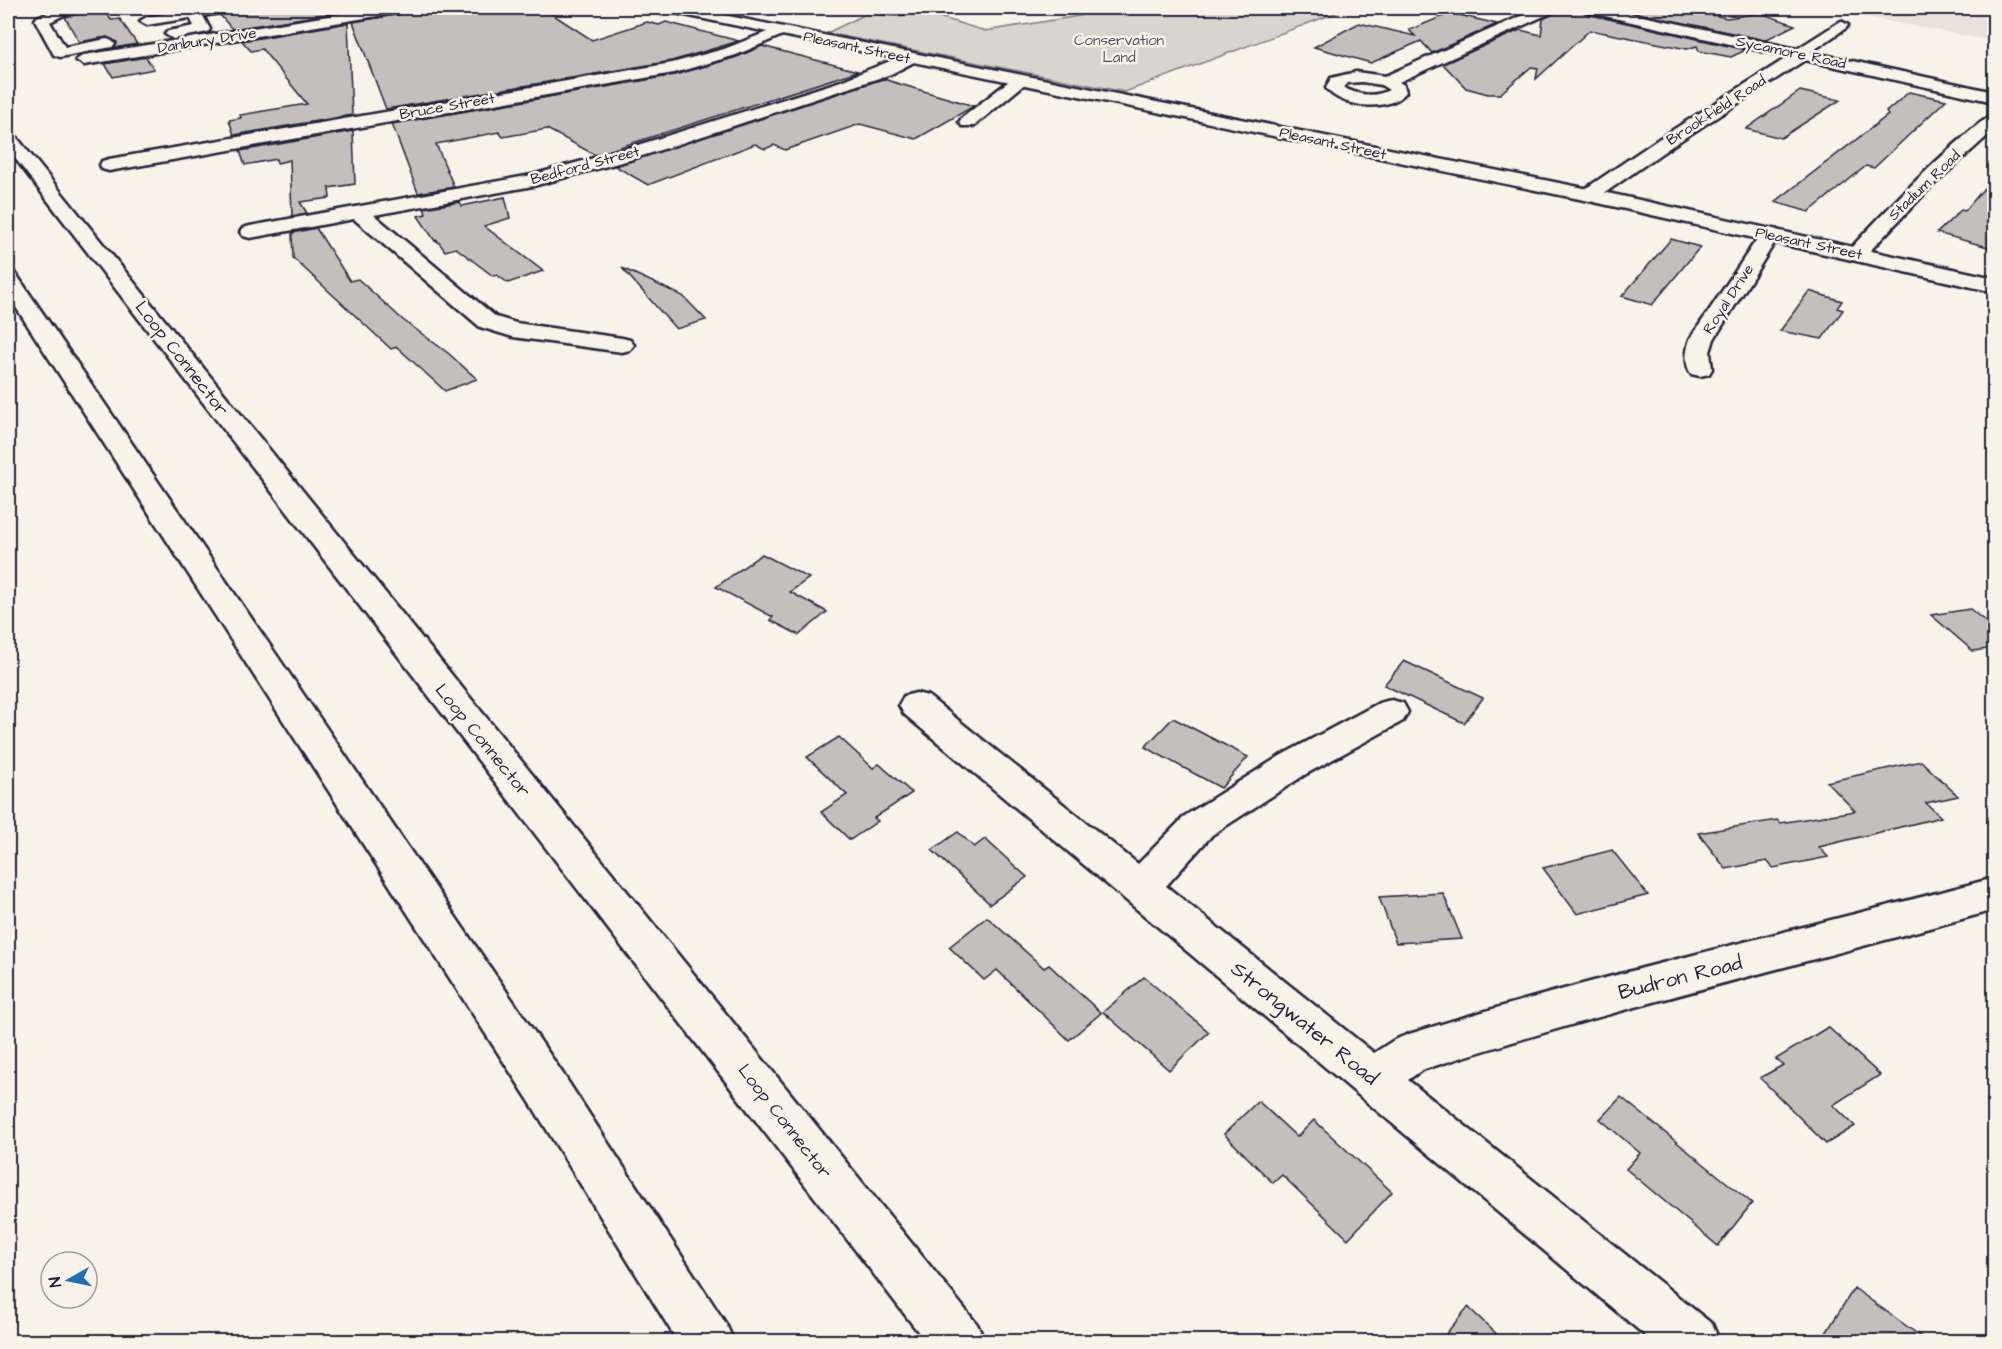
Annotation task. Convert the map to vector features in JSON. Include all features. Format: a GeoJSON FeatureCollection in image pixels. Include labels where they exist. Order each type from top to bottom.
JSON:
{"type":"FeatureCollection","features":[{"type":"Feature","properties":{"kind":"main road"},"geometry":{"type":"LineString","coordinates":[[71,8],[42,20],[60,52],[203,29],[194,13]]}},
{"type":"Feature","properties":{"kind":"main road"},"geometry":{"type":"LineString","coordinates":[[147,21],[226,8]]}},
{"type":"Feature","properties":{"kind":"main road","name":"Danbury Drive"},"geometry":{"type":"LineString","coordinates":[[84,60],[401,8]]}},
{"type":"Feature","properties":{"kind":"main road","name":"Pleasant Street"},"geometry":{"type":"LineString","coordinates":[[670,8],[1589,195],[1995,285]]}},
{"type":"Feature","properties":{"kind":"main road"},"geometry":{"type":"LineString","coordinates":[[878,8],[912,8]]}},
{"type":"Feature","properties":{"kind":"main road"},"geometry":{"type":"LineString","coordinates":[[1387,81],[1550,8]]}},
{"type":"Feature","properties":{"kind":"main road","name":"Sycamore Road"},"geometry":{"type":"LineString","coordinates":[[1587,8],[1995,97]]}},
{"type":"Feature","properties":{"kind":"main road"},"geometry":{"type":"LineString","coordinates":[[55,14],[87,9]]}},
{"type":"Feature","properties":{"kind":"main road","name":"Brookfield Road"},"geometry":{"type":"LineString","coordinates":[[1589,195],[1666,142],[1802,55],[1805,49],[1841,25]]}},
{"type":"Feature","properties":{"kind":"main road","name":"Bruce Street"},"geometry":{"type":"LineString","coordinates":[[109,165],[675,68],[730,52],[780,31]]}},
{"type":"Feature","properties":{"kind":"main road"},"geometry":{"type":"LineString","coordinates":[[210,39],[223,55]]}},
{"type":"Feature","properties":{"kind":"main road","name":"Bedford Street"},"geometry":{"type":"LineString","coordinates":[[250,232],[514,185],[626,155],[844,86],[885,71],[910,58]]}},
{"type":"Feature","properties":{"kind":"main road"},"geometry":{"type":"LineString","coordinates":[[968,122],[1020,80]]}},
{"type":"Feature","properties":{"kind":"main road","name":"Stadium Road"},"geometry":{"type":"LineString","coordinates":[[1857,253],[1960,149],[1995,121]]}},
{"type":"Feature","properties":{"kind":"main road","name":"Loop Connector"},"geometry":{"type":"LineString","coordinates":[[8,138],[959,1341]]}},
{"type":"Feature","properties":{"kind":"main road"},"geometry":{"type":"LineString","coordinates":[[359,212],[376,229],[488,322],[513,330],[622,345]]}},
{"type":"Feature","properties":{"kind":"main road","name":"Royal Drive"},"geometry":{"type":"LineString","coordinates":[[1700,369],[1698,352],[1702,339],[1770,234]]}},
{"type":"Feature","properties":{"kind":"main road"},"geometry":{"type":"LineString","coordinates":[[8,279],[547,1089],[708,1341]]}},
{"type":"Feature","properties":{"kind":"main road","name":"Strongwater Road"},"geometry":{"type":"LineString","coordinates":[[916,705],[1694,1341]]}},
{"type":"Feature","properties":{"kind":"main road"},"geometry":{"type":"LineString","coordinates":[[1140,888],[1199,825],[1293,765],[1391,712]]}},
{"type":"Feature","properties":{"kind":"main road","name":"Budron Road"},"geometry":{"type":"LineString","coordinates":[[1373,1079],[1409,1054],[1595,998],[1788,950],[1995,894]]}},
{"type":"Feature","properties":{"kind":"shaded area"},"geometry":{"type":"Polygon","coordinates":[[[1817,8],[1994,8],[1994,41],[1817,8]]]}},
{"type":"Feature","properties":{"kind":"green space","name":"Conservation Land"},"geometry":{"type":"Polygon","coordinates":[[[1102,8],[1349,8],[1125,92],[827,33],[870,12],[920,11],[985,31],[1079,16],[1102,8]]]}},
{"type":"Feature","properties":{"kind":"building"},"geometry":{"type":"Polygon","coordinates":[[[259,8],[347,8],[347,11],[232,29],[220,15],[259,8]]]}},
{"type":"Feature","properties":{"kind":"building"},"geometry":{"type":"Polygon","coordinates":[[[410,8],[543,8],[592,40],[647,22],[659,25],[666,22],[739,41],[672,61],[386,109],[353,22],[401,14],[410,8]]]}},
{"type":"Feature","properties":{"kind":"building"},"geometry":{"type":"Polygon","coordinates":[[[1559,8],[1578,8],[1587,14],[1746,50],[1731,57],[1699,51],[1697,46],[1687,49],[1590,30],[1536,79],[1538,68],[1531,67],[1500,94],[1488,94],[1466,88],[1443,64],[1520,30],[1541,35],[1543,19],[1556,13],[1559,8]]]}},
{"type":"Feature","properties":{"kind":"building"},"geometry":{"type":"Polygon","coordinates":[[[1613,8],[1679,8],[1727,18],[1761,13],[1795,25],[1765,40],[1613,8]]]}},
{"type":"Feature","properties":{"kind":"building"},"geometry":{"type":"Polygon","coordinates":[[[104,9],[111,20],[120,19],[137,44],[114,48],[117,42],[107,37],[79,42],[65,17],[104,9]]]}},
{"type":"Feature","properties":{"kind":"building"},"geometry":{"type":"Polygon","coordinates":[[[1451,13],[1497,24],[1432,53],[1421,41],[1371,63],[1314,47],[1359,23],[1415,36],[1409,30],[1451,13]]]}},
{"type":"Feature","properties":{"kind":"building"},"geometry":{"type":"Polygon","coordinates":[[[348,23],[352,115],[234,135],[229,120],[241,118],[240,115],[307,104],[262,49],[251,51],[242,41],[348,23]]]}},
{"type":"Feature","properties":{"kind":"building"},"geometry":{"type":"Polygon","coordinates":[[[762,46],[858,71],[595,155],[547,129],[503,137],[499,132],[436,144],[454,187],[418,193],[392,124],[675,75],[737,57],[762,46]]]}},
{"type":"Feature","properties":{"kind":"building"},"geometry":{"type":"Polygon","coordinates":[[[146,57],[154,69],[113,77],[105,64],[146,57]]]}},
{"type":"Feature","properties":{"kind":"building"},"geometry":{"type":"Polygon","coordinates":[[[883,79],[974,106],[916,139],[860,124],[785,150],[774,145],[765,149],[755,144],[648,185],[615,166],[883,79]]]}},
{"type":"Feature","properties":{"kind":"building"},"geometry":{"type":"Polygon","coordinates":[[[1800,91],[1840,100],[1781,138],[1746,129],[1800,91]]]}},
{"type":"Feature","properties":{"kind":"building"},"geometry":{"type":"Polygon","coordinates":[[[1909,92],[1946,100],[1874,168],[1866,166],[1809,212],[1775,202],[1888,115],[1886,112],[1909,92]]]}},
{"type":"Feature","properties":{"kind":"building"},"geometry":{"type":"Polygon","coordinates":[[[353,131],[355,184],[329,188],[330,198],[300,202],[307,213],[292,216],[290,160],[277,163],[276,159],[245,165],[240,151],[353,131]]]}},
{"type":"Feature","properties":{"kind":"building"},"geometry":{"type":"Polygon","coordinates":[[[1995,175],[1995,249],[1937,233],[1961,210],[1965,211],[1995,175]]]}},
{"type":"Feature","properties":{"kind":"building"},"geometry":{"type":"Polygon","coordinates":[[[505,197],[510,218],[484,226],[543,271],[508,283],[497,275],[493,276],[456,248],[445,251],[437,240],[435,241],[418,216],[426,214],[424,208],[460,202],[462,206],[505,197]]]}},
{"type":"Feature","properties":{"kind":"building"},"geometry":{"type":"Polygon","coordinates":[[[316,228],[350,281],[358,279],[403,320],[448,353],[477,379],[445,391],[397,347],[391,349],[293,258],[292,233],[316,228]]]}},
{"type":"Feature","properties":{"kind":"building"},"geometry":{"type":"Polygon","coordinates":[[[1671,239],[1700,247],[1652,305],[1622,296],[1671,239]]]}},
{"type":"Feature","properties":{"kind":"building"},"geometry":{"type":"Polygon","coordinates":[[[622,268],[683,296],[706,320],[676,329],[622,268]]]}},
{"type":"Feature","properties":{"kind":"building"},"geometry":{"type":"Polygon","coordinates":[[[1809,291],[1842,301],[1837,308],[1843,310],[1822,339],[1780,331],[1809,291]]]}},
{"type":"Feature","properties":{"kind":"building"},"geometry":{"type":"Polygon","coordinates":[[[762,554],[809,578],[790,592],[827,612],[799,635],[770,620],[773,617],[716,587],[762,554]]]}},
{"type":"Feature","properties":{"kind":"building"},"geometry":{"type":"Polygon","coordinates":[[[1970,609],[1995,629],[1995,648],[1973,651],[1931,615],[1970,609]]]}},
{"type":"Feature","properties":{"kind":"building"},"geometry":{"type":"Polygon","coordinates":[[[1404,661],[1483,698],[1464,723],[1384,685],[1404,661]]]}},
{"type":"Feature","properties":{"kind":"building"},"geometry":{"type":"Polygon","coordinates":[[[1173,718],[1248,757],[1221,788],[1145,747],[1173,718]]]}},
{"type":"Feature","properties":{"kind":"building"},"geometry":{"type":"Polygon","coordinates":[[[839,737],[873,768],[879,764],[912,793],[874,818],[878,821],[850,840],[821,812],[847,795],[807,757],[839,737]]]}},
{"type":"Feature","properties":{"kind":"building"},"geometry":{"type":"Polygon","coordinates":[[[1921,761],[1958,796],[1926,803],[1941,817],[1819,847],[1828,857],[1773,868],[1767,861],[1726,869],[1698,833],[1777,820],[1780,823],[1855,811],[1827,782],[1921,761]]]}},
{"type":"Feature","properties":{"kind":"building"},"geometry":{"type":"Polygon","coordinates":[[[958,832],[974,847],[985,839],[1027,877],[990,904],[932,850],[958,832]]]}},
{"type":"Feature","properties":{"kind":"building"},"geometry":{"type":"Polygon","coordinates":[[[1612,850],[1648,895],[1577,914],[1543,868],[1612,850]]]}},
{"type":"Feature","properties":{"kind":"building"},"geometry":{"type":"Polygon","coordinates":[[[1443,893],[1462,939],[1396,943],[1379,897],[1443,893]]]}},
{"type":"Feature","properties":{"kind":"building"},"geometry":{"type":"Polygon","coordinates":[[[987,917],[1044,968],[1049,965],[1101,1013],[1069,1040],[997,970],[984,980],[949,947],[987,917]]]}},
{"type":"Feature","properties":{"kind":"building"},"geometry":{"type":"Polygon","coordinates":[[[1144,977],[1209,1032],[1169,1070],[1103,1012],[1144,977]]]}},
{"type":"Feature","properties":{"kind":"building"},"geometry":{"type":"Polygon","coordinates":[[[1828,1027],[1880,1075],[1833,1105],[1855,1126],[1826,1144],[1760,1078],[1783,1065],[1776,1059],[1828,1027]]]}},
{"type":"Feature","properties":{"kind":"building"},"geometry":{"type":"Polygon","coordinates":[[[1621,1097],[1752,1203],[1718,1246],[1626,1169],[1640,1153],[1600,1119],[1621,1097]]]}},
{"type":"Feature","properties":{"kind":"building"},"geometry":{"type":"Polygon","coordinates":[[[1258,1101],[1297,1137],[1314,1120],[1392,1192],[1348,1239],[1282,1175],[1273,1183],[1224,1134],[1258,1101]]]}},
{"type":"Feature","properties":{"kind":"building"},"geometry":{"type":"Polygon","coordinates":[[[1854,1288],[1927,1341],[1821,1341],[1854,1288]]]}},
{"type":"Feature","properties":{"kind":"building"},"geometry":{"type":"Polygon","coordinates":[[[1468,1307],[1504,1341],[1440,1341],[1468,1307]]]}}]}
